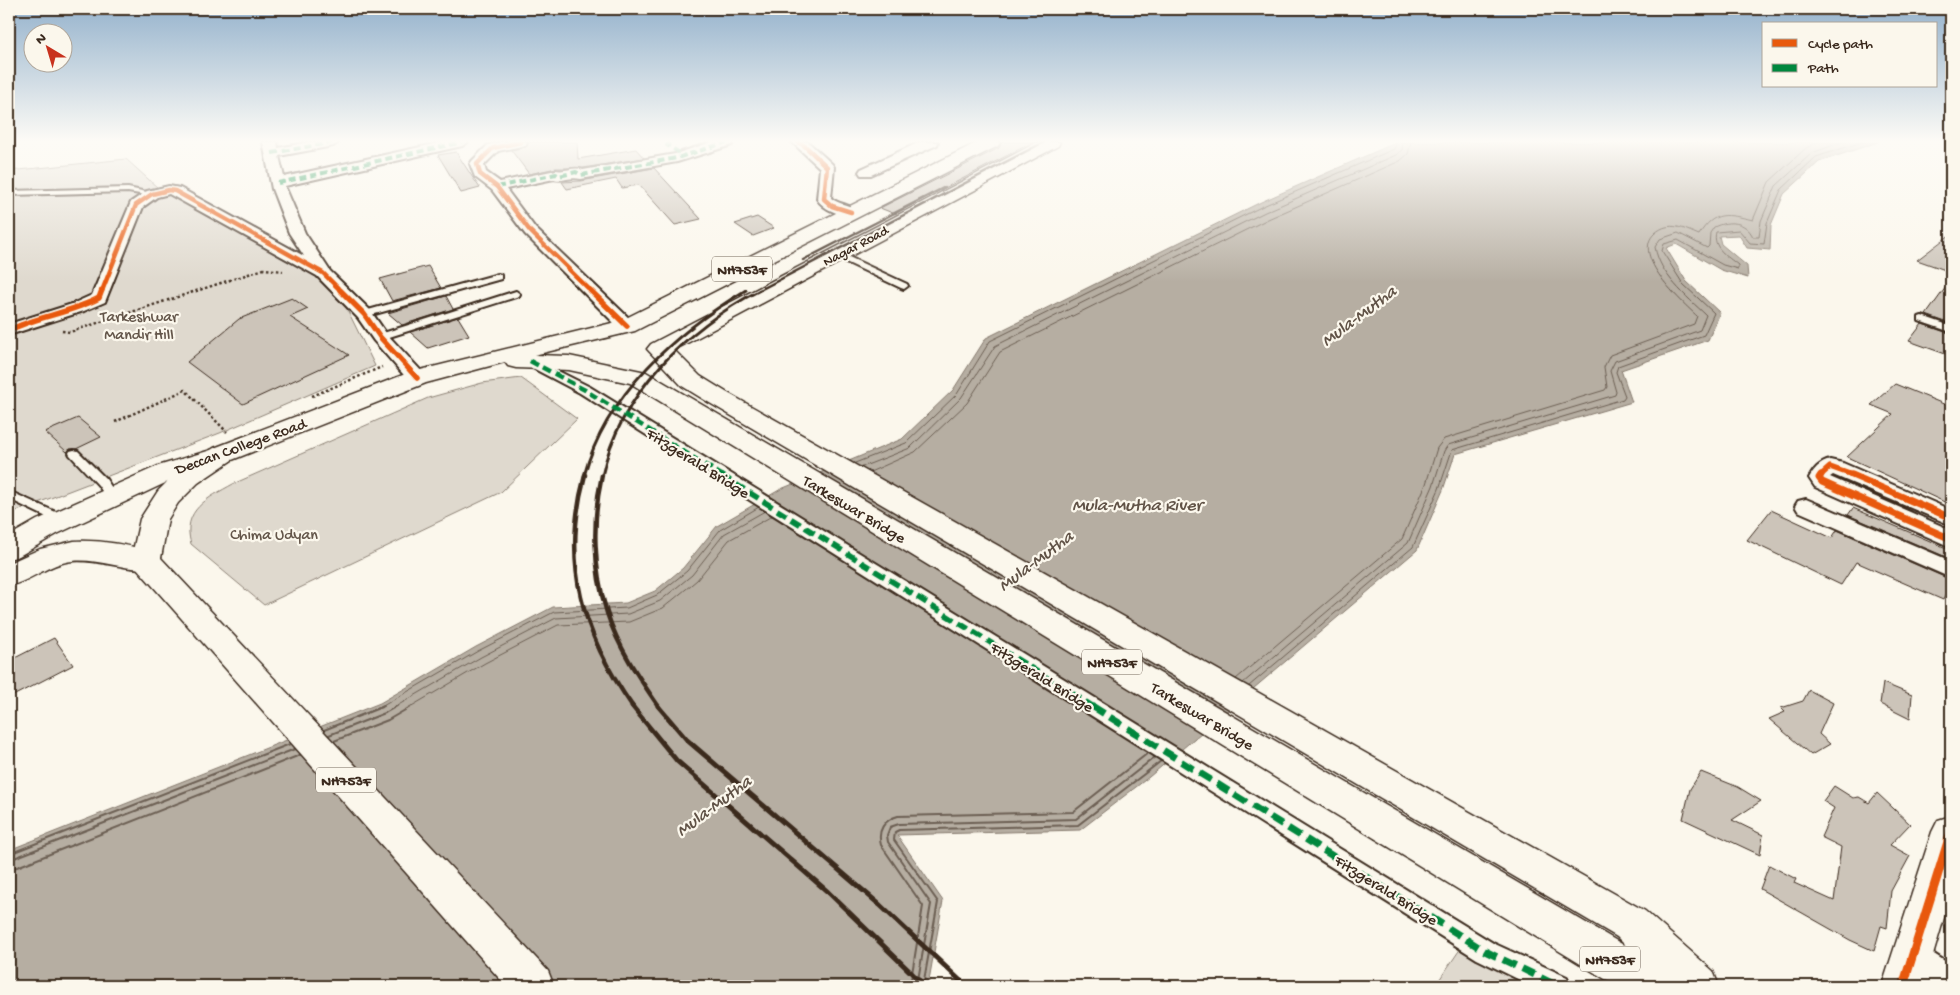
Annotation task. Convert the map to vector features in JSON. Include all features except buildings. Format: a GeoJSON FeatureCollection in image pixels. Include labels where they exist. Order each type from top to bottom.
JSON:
{"type":"FeatureCollection","features":[{"type":"Feature","properties":{"kind":"main road","name":"Nagar Road"},"geometry":{"type":"LineString","coordinates":[[480,362],[627,326],[650,316],[896,188]]}},
{"type":"Feature","properties":{"kind":"main road","name":"Nagar Road"},"geometry":{"type":"LineString","coordinates":[[659,349],[962,188]]}},
{"type":"Feature","properties":{"kind":"main road","name":"NH753F"},"geometry":{"type":"LineString","coordinates":[[627,326],[659,349],[681,395]]}},
{"type":"Feature","properties":{"kind":"main road","name":"NH753F"},"geometry":{"type":"LineString","coordinates":[[530,361],[569,363],[638,378],[681,395]]}},
{"type":"Feature","properties":{"kind":"main road"},"geometry":{"type":"LineString","coordinates":[[480,362],[530,361]]}},
{"type":"Feature","properties":{"kind":"main road","name":"Deccan College Road"},"geometry":{"type":"LineString","coordinates":[[13,563],[62,520],[167,472],[232,450],[417,378],[480,362]]}},
{"type":"Feature","properties":{"kind":"main road","name":"Tarkeswar Bridge"},"geometry":{"type":"LineString","coordinates":[[681,395],[717,397],[1546,898]]}},
{"type":"Feature","properties":{"kind":"main road","name":"Tarkeswar Bridge"},"geometry":{"type":"LineString","coordinates":[[681,395],[1546,898]]}},
{"type":"Feature","properties":{"kind":"main road","name":"NH753F"},"geometry":{"type":"LineString","coordinates":[[232,450],[188,478],[168,497],[154,520],[153,567],[533,986]]}},
{"type":"Feature","properties":{"kind":"main road","name":"Deccan College Road"},"geometry":{"type":"LineString","coordinates":[[13,563],[66,552],[95,552],[153,567]]}},
{"type":"Feature","properties":{"kind":"main road"},"geometry":{"type":"LineString","coordinates":[[1908,972],[1948,856]]}},
{"type":"Feature","properties":{"kind":"main road","name":"NH753F"},"geometry":{"type":"LineString","coordinates":[[1546,898],[1619,965],[1690,986]]}},
{"type":"Feature","properties":{"kind":"main road"},"geometry":{"type":"LineString","coordinates":[[1546,898],[1631,924],[1698,986]]}},
{"type":"Feature","properties":{"kind":"street"},"geometry":{"type":"LineString","coordinates":[[280,188],[297,233],[323,274],[364,314],[380,337],[417,378]]}},
{"type":"Feature","properties":{"kind":"street"},"geometry":{"type":"LineString","coordinates":[[499,188],[530,231],[627,326]]}},
{"type":"Feature","properties":{"kind":"street"},"geometry":{"type":"LineString","coordinates":[[825,188],[824,199],[832,206],[851,212]]}},
{"type":"Feature","properties":{"kind":"street"},"geometry":{"type":"LineString","coordinates":[[14,327],[89,304],[99,298],[136,204],[152,194],[169,190],[176,191],[323,274]]}},
{"type":"Feature","properties":{"kind":"street","name":"Fitzgerald Bridge"},"geometry":{"type":"LineString","coordinates":[[530,361],[584,390],[1485,951],[1558,986]]}},
{"type":"Feature","properties":{"kind":"street"},"geometry":{"type":"LineString","coordinates":[[1951,518],[1836,468],[1830,467],[1819,478],[1822,482],[1951,539]]}},
{"type":"Feature","properties":{"kind":"street"},"geometry":{"type":"LineString","coordinates":[[1951,546],[1810,497],[1951,570]]}},
{"type":"Feature","properties":{"kind":"street"},"geometry":{"type":"LineString","coordinates":[[1908,972],[1951,983]]}},
{"type":"Feature","properties":{"kind":"lane"},"geometry":{"type":"LineString","coordinates":[[9,193],[128,190],[152,194]]}},
{"type":"Feature","properties":{"kind":"lane"},"geometry":{"type":"LineString","coordinates":[[836,254],[904,286]]}},
{"type":"Feature","properties":{"kind":"lane"},"geometry":{"type":"LineString","coordinates":[[364,314],[498,277]]}},
{"type":"Feature","properties":{"kind":"lane"},"geometry":{"type":"LineString","coordinates":[[380,337],[516,294]]}},
{"type":"Feature","properties":{"kind":"lane"},"geometry":{"type":"LineString","coordinates":[[1922,319],[1951,328]]}},
{"type":"Feature","properties":{"kind":"lane"},"geometry":{"type":"LineString","coordinates":[[74,453],[102,482],[112,497]]}},
{"type":"Feature","properties":{"kind":"lane"},"geometry":{"type":"LineString","coordinates":[[9,495],[62,520]]}},
{"type":"Feature","properties":{"kind":"path"},"geometry":{"type":"LineString","coordinates":[[14,327],[70,332],[264,269],[323,274]]}},
{"type":"Feature","properties":{"kind":"path"},"geometry":{"type":"LineString","coordinates":[[115,422],[185,390],[232,450]]}},
{"type":"Feature","properties":{"kind":"green space","name":"Tarkeshwar Mandir Hill"},"geometry":{"type":"Polygon","coordinates":[[[9,188],[159,188],[323,273],[347,309],[375,366],[220,433],[9,514],[9,188]]]}},
{"type":"Feature","properties":{"kind":"green space","name":"Chima Udyan"},"geometry":{"type":"Polygon","coordinates":[[[521,378],[577,419],[501,492],[264,605],[191,544],[189,532],[193,514],[199,506],[214,494],[233,484],[428,398],[482,383],[521,378]]]}},
{"type":"Feature","properties":{"kind":"green space"},"geometry":{"type":"Polygon","coordinates":[[[1463,945],[1525,986],[1435,986],[1463,945]]]}},
{"type":"Feature","properties":{"kind":"water","name":"Mula-Mutha River"},"geometry":{"type":"Polygon","coordinates":[[[1292,188],[1790,188],[1784,194],[1771,225],[1770,250],[1747,248],[1739,235],[1719,236],[1721,244],[1747,266],[1748,278],[1721,270],[1676,244],[1666,248],[1686,281],[1720,313],[1708,340],[1621,370],[1632,402],[1455,454],[1443,490],[1417,550],[1149,777],[1080,830],[897,835],[943,901],[928,986],[9,986],[9,850],[380,703],[476,647],[553,607],[626,603],[655,591],[683,568],[717,526],[781,489],[902,439],[953,390],[986,338],[1292,188]]]}},
{"type":"Feature","properties":{"kind":"railway"},"geometry":{"type":"LineString","coordinates":[[803,260],[942,188]]}},
{"type":"Feature","properties":{"kind":"railway"},"geometry":{"type":"LineString","coordinates":[[758,291],[955,188]]}},
{"type":"Feature","properties":{"kind":"railway"},"geometry":{"type":"LineString","coordinates":[[584,476],[594,446],[626,392],[647,368],[694,325],[746,290],[744,291]]}},
{"type":"Feature","properties":{"kind":"railway"},"geometry":{"type":"LineString","coordinates":[[602,476],[611,446],[624,417],[660,366],[707,323],[733,305],[760,290]]}},
{"type":"Feature","properties":{"kind":"railway"},"geometry":{"type":"LineString","coordinates":[[585,475],[578,507],[575,538],[576,568],[581,597],[589,625],[601,652],[615,680],[633,707]]}},
{"type":"Feature","properties":{"kind":"railway"},"geometry":{"type":"LineString","coordinates":[[602,475],[595,526],[597,562],[602,596],[612,626],[623,650],[659,707]]}},
{"type":"Feature","properties":{"kind":"railway"},"geometry":{"type":"LineString","coordinates":[[632,706],[677,761],[828,892],[925,986]]}},
{"type":"Feature","properties":{"kind":"railway"},"geometry":{"type":"LineString","coordinates":[[658,706],[687,740],[880,905],[966,986]]}},
{"type":"Feature","properties":{"kind":"marked path"},"geometry":{"type":"LineString","coordinates":[[530,361],[585,390],[1485,951],[1558,986]]}},
{"type":"Feature","properties":{"kind":"cycle path"},"geometry":{"type":"LineString","coordinates":[[498,188],[530,231],[627,326]]}},
{"type":"Feature","properties":{"kind":"cycle path"},"geometry":{"type":"LineString","coordinates":[[825,188],[824,199],[832,206],[851,212]]}},
{"type":"Feature","properties":{"kind":"cycle path"},"geometry":{"type":"LineString","coordinates":[[9,330],[31,321],[78,308],[99,298],[136,205],[152,194],[169,190],[175,191],[323,273],[364,314],[380,337],[417,378]]}},
{"type":"Feature","properties":{"kind":"cycle path"},"geometry":{"type":"LineString","coordinates":[[1951,518],[1836,468],[1830,467],[1819,478],[1822,482],[1951,539]]}},
{"type":"Feature","properties":{"kind":"cycle path"},"geometry":{"type":"LineString","coordinates":[[1903,986],[1951,832]]}},
{"type":"Feature","properties":{"kind":"water label","name":"Mula-Mutha"},"geometry":{"type":"Point","coordinates":[1358,315]}},
{"type":"Feature","properties":{"kind":"water label","name":"Mula-Mutha"},"geometry":{"type":"Point","coordinates":[1035,560]}},
{"type":"Feature","properties":{"kind":"water label","name":"Mula-Mutha"},"geometry":{"type":"Point","coordinates":[713,805]}}]}
